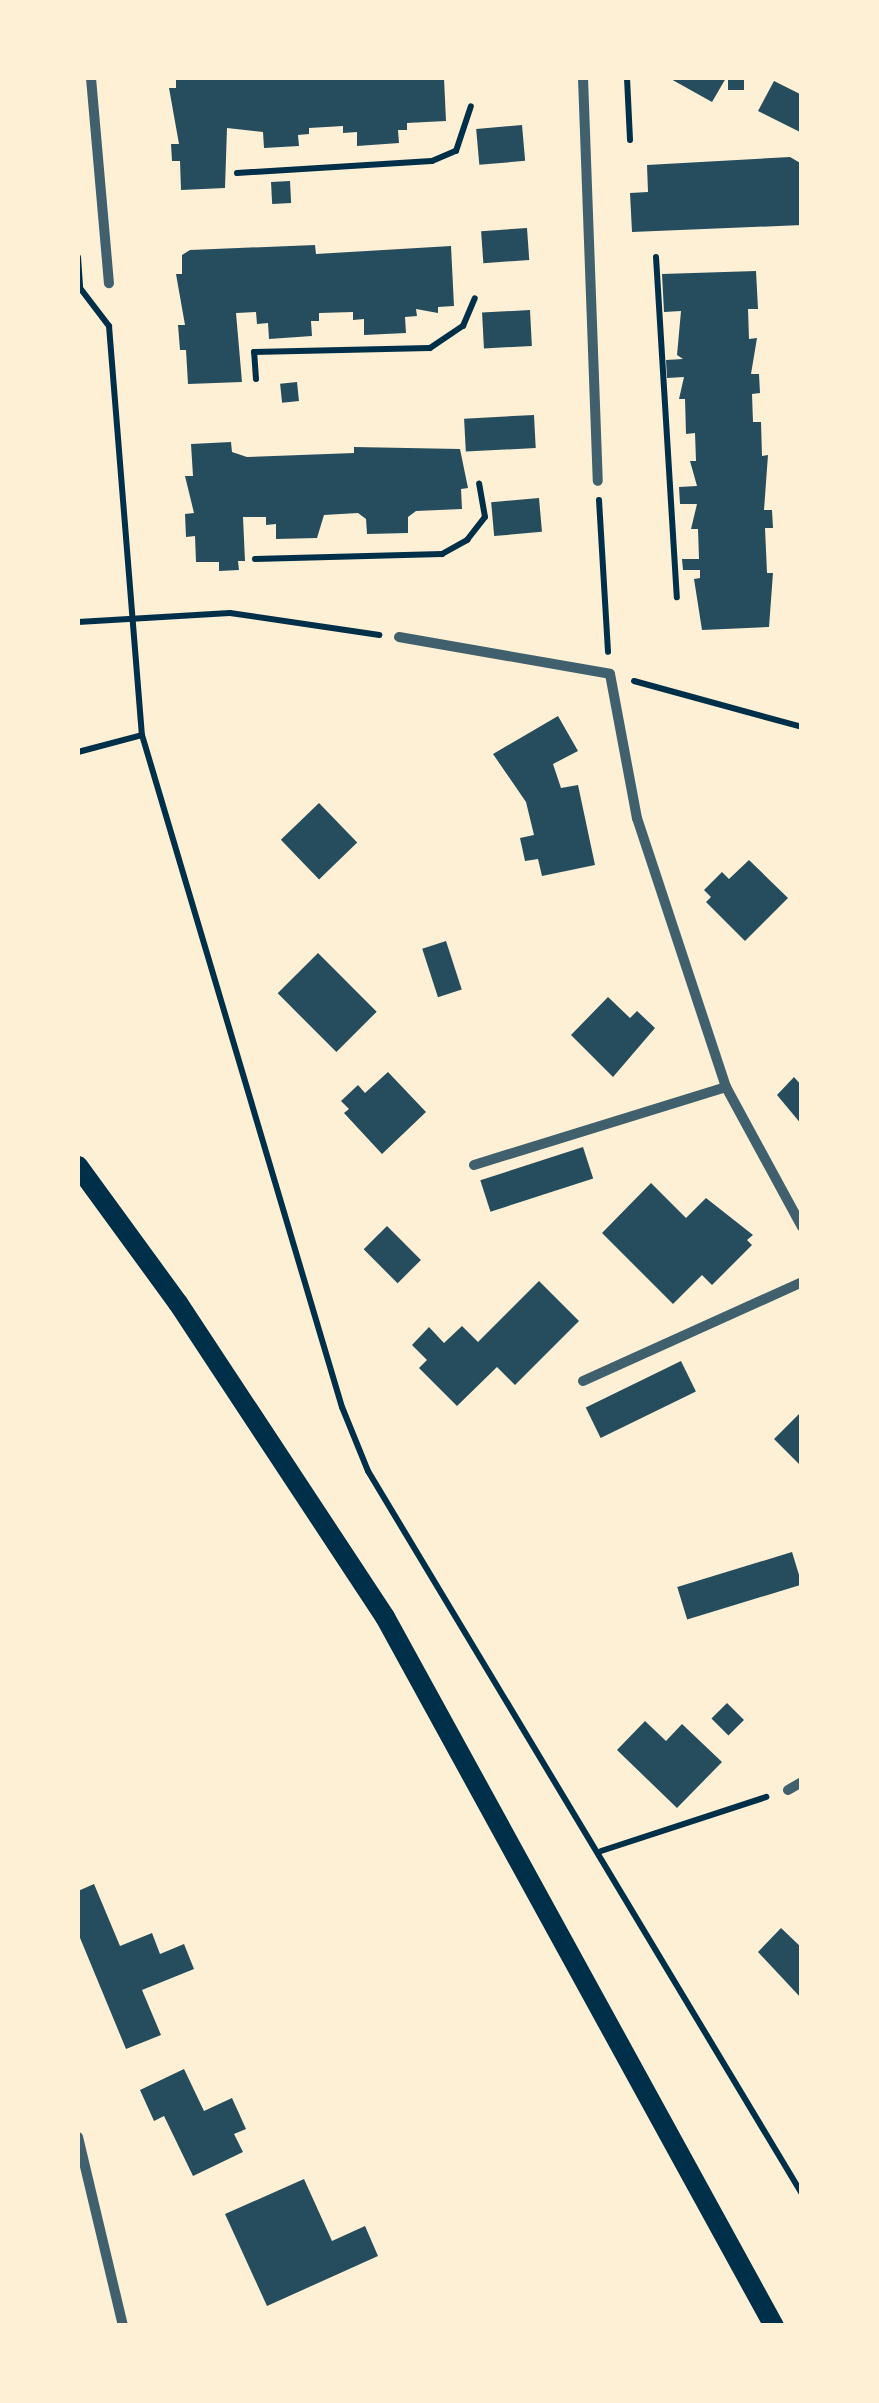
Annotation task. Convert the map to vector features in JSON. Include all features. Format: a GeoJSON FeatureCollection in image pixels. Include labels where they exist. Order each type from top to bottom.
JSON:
{"type":"FeatureCollection","features":[{"type":"Feature","properties":{"kind":"main road"},"geometry":{"type":"LineString","coordinates":[[78,1166],[178,1303],[385,1617],[774,2326]]}},
{"type":"Feature","properties":{"kind":"street"},"geometry":{"type":"LineString","coordinates":[[91,78],[110,283]]}},
{"type":"Feature","properties":{"kind":"street"},"geometry":{"type":"LineString","coordinates":[[583,78],[598,481]]}},
{"type":"Feature","properties":{"kind":"street"},"geometry":{"type":"LineString","coordinates":[[399,638],[610,674],[637,818],[726,1087],[802,1227]]}},
{"type":"Feature","properties":{"kind":"street"},"geometry":{"type":"LineString","coordinates":[[474,1165],[726,1087]]}},
{"type":"Feature","properties":{"kind":"street"},"geometry":{"type":"LineString","coordinates":[[582,1381],[802,1282]]}},
{"type":"Feature","properties":{"kind":"street"},"geometry":{"type":"LineString","coordinates":[[788,1790],[802,1782]]}},
{"type":"Feature","properties":{"kind":"street"},"geometry":{"type":"LineString","coordinates":[[78,2136],[124,2326]]}},
{"type":"Feature","properties":{"kind":"path"},"geometry":{"type":"LineString","coordinates":[[627,78],[630,140]]}},
{"type":"Feature","properties":{"kind":"path"},"geometry":{"type":"LineString","coordinates":[[237,173],[432,161],[456,151],[471,106]]}},
{"type":"Feature","properties":{"kind":"path"},"geometry":{"type":"LineString","coordinates":[[656,258],[677,597]]}},
{"type":"Feature","properties":{"kind":"path"},"geometry":{"type":"LineString","coordinates":[[256,380],[254,352],[430,348],[463,326],[475,298]]}},
{"type":"Feature","properties":{"kind":"path"},"geometry":{"type":"LineString","coordinates":[[109,326],[142,735],[362,1455],[802,2194]]}},
{"type":"Feature","properties":{"kind":"path"},"geometry":{"type":"LineString","coordinates":[[598,481],[610,674],[802,727]]}},
{"type":"Feature","properties":{"kind":"path"},"geometry":{"type":"LineString","coordinates":[[256,559],[442,554],[466,540],[484,517],[479,484]]}},
{"type":"Feature","properties":{"kind":"path"},"geometry":{"type":"LineString","coordinates":[[78,622],[131,614],[230,613],[399,638]]}},
{"type":"Feature","properties":{"kind":"path"},"geometry":{"type":"LineString","coordinates":[[78,752],[142,735]]}},
{"type":"Feature","properties":{"kind":"path"},"geometry":{"type":"LineString","coordinates":[[600,1851],[788,1790]]}},
{"type":"Feature","properties":{"kind":"building"},"geometry":{"type":"Polygon","coordinates":[[[176,78],[444,78],[446,121],[407,123],[407,130],[398,130],[399,143],[357,146],[357,132],[343,133],[343,126],[309,128],[309,134],[298,135],[299,146],[264,148],[263,132],[227,128],[225,188],[181,190],[180,161],[172,161],[171,144],[179,144],[169,88],[176,88],[176,78]]]}},
{"type":"Feature","properties":{"kind":"building"},"geometry":{"type":"Polygon","coordinates":[[[669,78],[726,78],[712,102],[669,78]]]}},
{"type":"Feature","properties":{"kind":"building"},"geometry":{"type":"Polygon","coordinates":[[[728,78],[744,78],[744,90],[728,90],[728,78]]]}},
{"type":"Feature","properties":{"kind":"building"},"geometry":{"type":"Polygon","coordinates":[[[774,81],[802,95],[802,133],[758,111],[774,81]]]}},
{"type":"Feature","properties":{"kind":"building"},"geometry":{"type":"Polygon","coordinates":[[[522,125],[525,161],[479,165],[476,129],[522,125]]]}},
{"type":"Feature","properties":{"kind":"building"},"geometry":{"type":"Polygon","coordinates":[[[790,157],[802,164],[802,225],[632,232],[630,193],[648,192],[647,165],[790,157]]]}},
{"type":"Feature","properties":{"kind":"building"},"geometry":{"type":"Polygon","coordinates":[[[290,181],[291,203],[272,204],[271,182],[290,181]]]}},
{"type":"Feature","properties":{"kind":"building"},"geometry":{"type":"Polygon","coordinates":[[[527,228],[529,260],[483,263],[481,231],[527,228]]]}},
{"type":"Feature","properties":{"kind":"building"},"geometry":{"type":"Polygon","coordinates":[[[315,245],[316,254],[451,246],[454,306],[438,307],[438,313],[416,309],[417,316],[405,317],[406,333],[364,335],[364,319],[353,320],[353,312],[319,313],[319,321],[311,321],[312,336],[269,339],[268,323],[257,324],[256,312],[236,313],[242,382],[188,384],[186,350],[180,350],[178,325],[185,325],[176,274],[182,274],[182,255],[190,250],[315,245]]]}},
{"type":"Feature","properties":{"kind":"building"},"geometry":{"type":"Polygon","coordinates":[[[756,271],[758,309],[748,309],[749,339],[757,338],[751,374],[759,374],[760,393],[752,394],[753,422],[761,422],[762,456],[768,455],[764,510],[772,510],[773,528],[765,528],[767,573],[773,573],[769,627],[702,630],[694,579],[700,578],[700,570],[683,570],[682,559],[699,559],[698,529],[691,529],[697,504],[680,504],[679,487],[697,486],[690,461],[696,461],[695,433],[686,434],[685,399],[679,399],[684,377],[667,378],[666,360],[683,359],[677,355],[681,311],[664,312],[662,274],[756,271]]]}},
{"type":"Feature","properties":{"kind":"building"},"geometry":{"type":"Polygon","coordinates":[[[530,310],[532,346],[484,348],[482,313],[530,310]]]}},
{"type":"Feature","properties":{"kind":"building"},"geometry":{"type":"Polygon","coordinates":[[[297,382],[299,401],[282,403],[280,384],[297,382]]]}},
{"type":"Feature","properties":{"kind":"building"},"geometry":{"type":"Polygon","coordinates":[[[534,415],[536,448],[466,452],[464,419],[534,415]]]}},
{"type":"Feature","properties":{"kind":"building"},"geometry":{"type":"Polygon","coordinates":[[[231,442],[232,452],[247,457],[354,453],[354,447],[460,449],[468,488],[461,489],[462,509],[416,511],[408,517],[408,533],[367,534],[366,519],[358,513],[324,515],[317,538],[276,539],[276,524],[266,525],[266,517],[243,517],[245,561],[238,561],[239,570],[219,571],[219,562],[196,562],[195,536],[186,537],[185,514],[194,513],[185,476],[193,476],[191,444],[231,442]]]}},
{"type":"Feature","properties":{"kind":"building"},"geometry":{"type":"Polygon","coordinates":[[[539,498],[542,532],[494,536],[491,502],[539,498]]]}},
{"type":"Feature","properties":{"kind":"building"},"geometry":{"type":"Polygon","coordinates":[[[558,716],[578,751],[553,764],[561,788],[578,785],[595,865],[542,876],[538,859],[525,861],[520,838],[534,835],[526,802],[493,754],[558,716]]]}},
{"type":"Feature","properties":{"kind":"building"},"geometry":{"type":"Polygon","coordinates":[[[319,803],[357,843],[319,879],[281,840],[319,803]]]}},
{"type":"Feature","properties":{"kind":"building"},"geometry":{"type":"Polygon","coordinates":[[[749,860],[788,898],[745,941],[706,902],[711,897],[704,890],[722,872],[729,879],[749,860]]]}},
{"type":"Feature","properties":{"kind":"building"},"geometry":{"type":"Polygon","coordinates":[[[446,941],[462,990],[438,997],[422,949],[446,941]]]}},
{"type":"Feature","properties":{"kind":"building"},"geometry":{"type":"Polygon","coordinates":[[[318,953],[377,1012],[336,1052],[278,993],[318,953]]]}},
{"type":"Feature","properties":{"kind":"building"},"geometry":{"type":"Polygon","coordinates":[[[608,997],[630,1018],[637,1011],[655,1028],[613,1077],[571,1035],[608,997]]]}},
{"type":"Feature","properties":{"kind":"building"},"geometry":{"type":"Polygon","coordinates":[[[388,1072],[426,1112],[382,1154],[344,1113],[349,1109],[341,1101],[358,1085],[365,1093],[388,1072]]]}},
{"type":"Feature","properties":{"kind":"building"},"geometry":{"type":"Polygon","coordinates":[[[794,1077],[802,1086],[802,1125],[777,1095],[794,1077]]]}},
{"type":"Feature","properties":{"kind":"building"},"geometry":{"type":"Polygon","coordinates":[[[583,1147],[593,1178],[490,1212],[480,1180],[583,1147]]]}},
{"type":"Feature","properties":{"kind":"building"},"geometry":{"type":"Polygon","coordinates":[[[651,1183],[686,1218],[706,1198],[753,1235],[747,1240],[752,1245],[712,1285],[702,1275],[673,1304],[602,1233],[651,1183]]]}},
{"type":"Feature","properties":{"kind":"building"},"geometry":{"type":"Polygon","coordinates":[[[387,1226],[421,1260],[398,1283],[364,1249],[387,1226]]]}},
{"type":"Feature","properties":{"kind":"building"},"geometry":{"type":"Polygon","coordinates":[[[539,1281],[579,1321],[515,1385],[497,1367],[457,1406],[419,1368],[427,1360],[412,1345],[429,1327],[444,1343],[462,1326],[478,1342],[539,1281]]]}},
{"type":"Feature","properties":{"kind":"building"},"geometry":{"type":"Polygon","coordinates":[[[681,1361],[696,1392],[601,1438],[586,1407],[681,1361]]]}},
{"type":"Feature","properties":{"kind":"building"},"geometry":{"type":"Polygon","coordinates":[[[802,1411],[802,1467],[774,1439],[802,1411]]]}},
{"type":"Feature","properties":{"kind":"building"},"geometry":{"type":"Polygon","coordinates":[[[792,1552],[802,1585],[687,1620],[677,1587],[792,1552]]]}},
{"type":"Feature","properties":{"kind":"building"},"geometry":{"type":"Polygon","coordinates":[[[727,1703],[744,1720],[728,1736],[711,1719],[727,1703]]]}},
{"type":"Feature","properties":{"kind":"building"},"geometry":{"type":"Polygon","coordinates":[[[645,1721],[666,1741],[682,1724],[722,1762],[677,1808],[617,1750],[645,1721]]]}},
{"type":"Feature","properties":{"kind":"building"},"geometry":{"type":"Polygon","coordinates":[[[94,1884],[120,1946],[152,1933],[160,1954],[184,1944],[194,1969],[142,1990],[161,2035],[126,2049],[78,1933],[78,1891],[94,1884]]]}},
{"type":"Feature","properties":{"kind":"building"},"geometry":{"type":"Polygon","coordinates":[[[781,1928],[802,1948],[802,1999],[758,1952],[781,1928]]]}},
{"type":"Feature","properties":{"kind":"building"},"geometry":{"type":"Polygon","coordinates":[[[184,2069],[204,2111],[232,2098],[246,2129],[234,2134],[243,2152],[193,2176],[164,2116],[154,2121],[140,2090],[184,2069]]]}},
{"type":"Feature","properties":{"kind":"building"},"geometry":{"type":"Polygon","coordinates":[[[304,2179],[332,2241],[365,2226],[378,2256],[267,2306],[225,2214],[304,2179]]]}}]}
